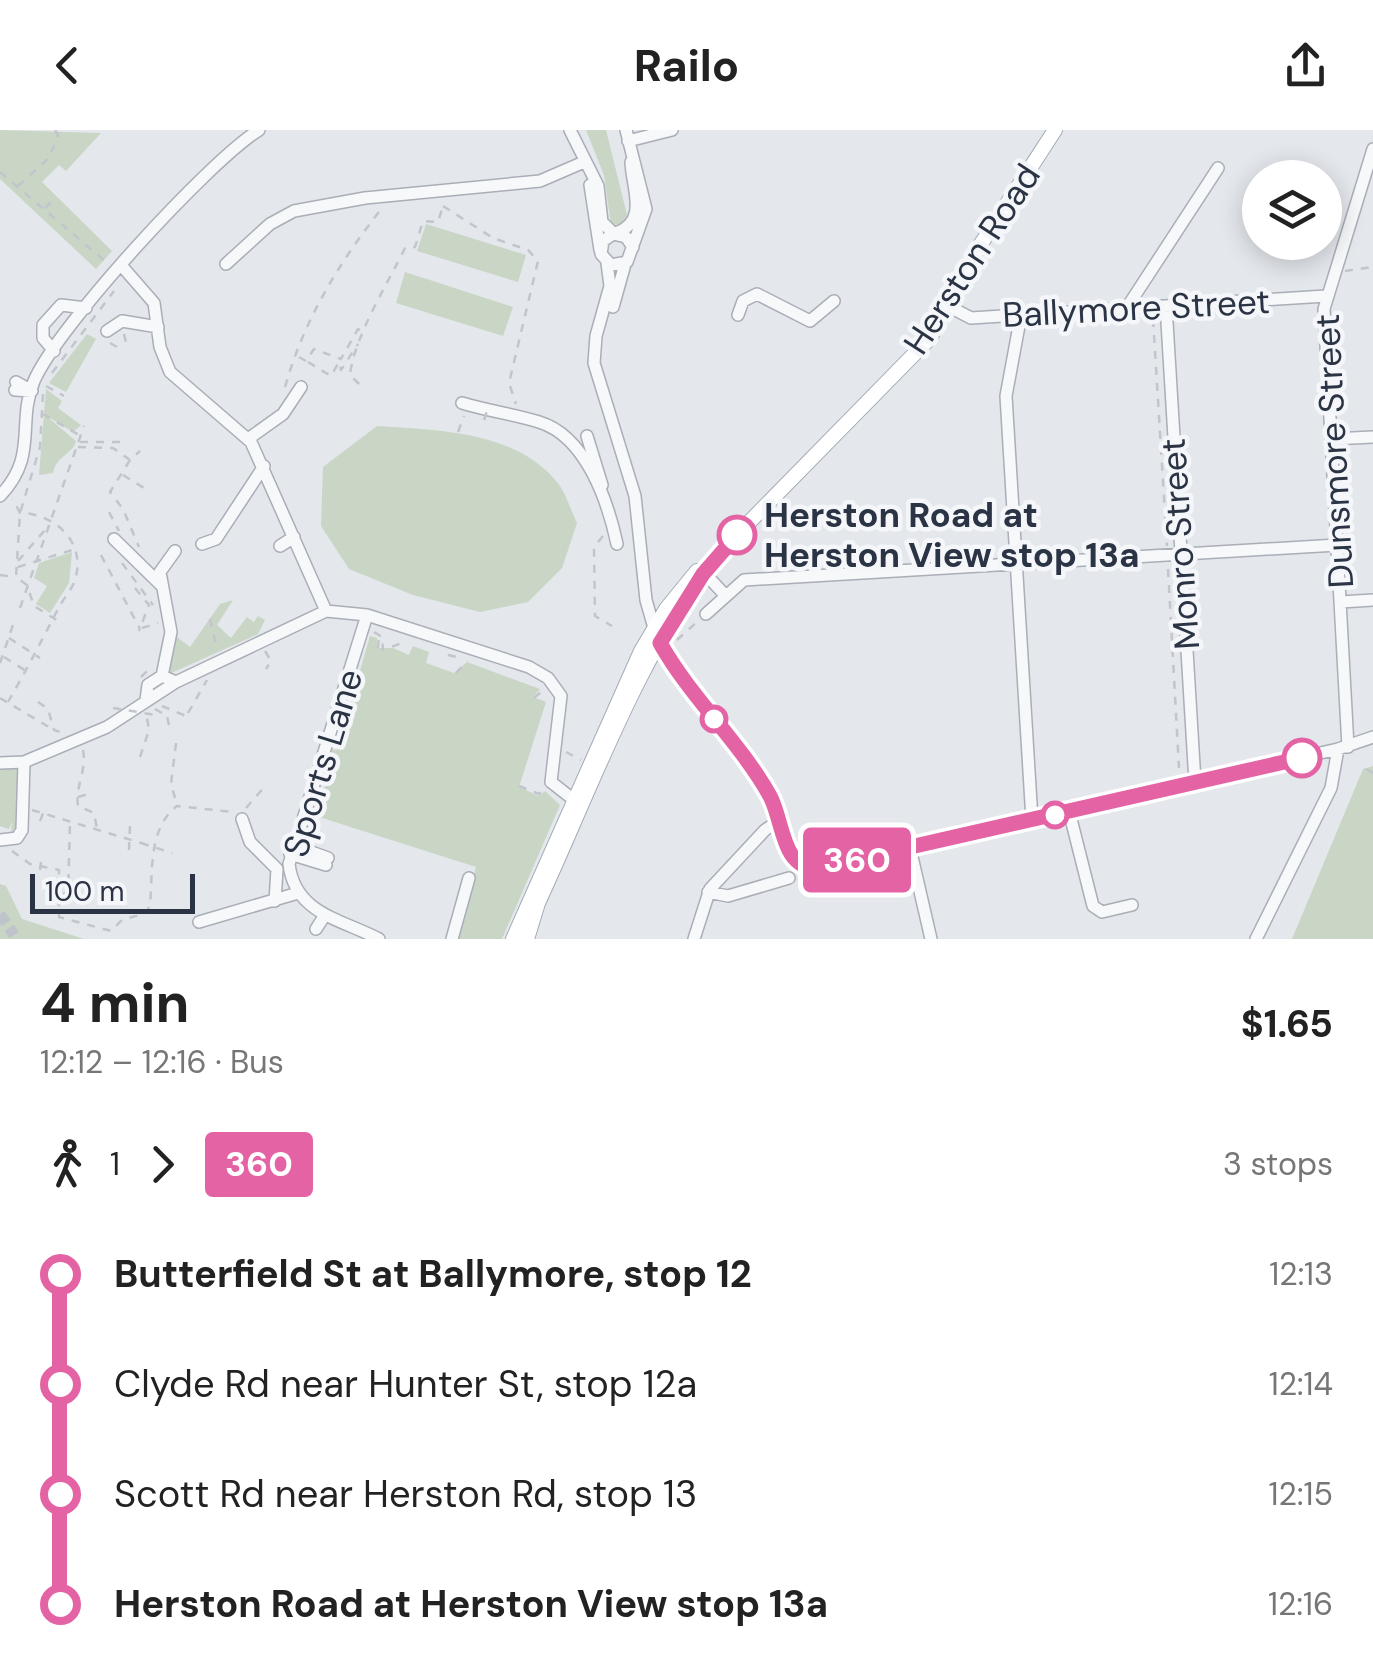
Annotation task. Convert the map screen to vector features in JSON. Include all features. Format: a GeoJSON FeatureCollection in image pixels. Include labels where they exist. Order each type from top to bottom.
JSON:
{"type":"FeatureCollection","features":[{"type":"Feature","properties":{"kind":"main road","name":"Herston Road"},"geometry":{"type":"LineString","coordinates":[[513,939],[654,628],[690,578],[924,345],[979,248],[1055,130]]}},
{"type":"Feature","properties":{"kind":"main road","name":"Herston Road"},"geometry":{"type":"LineString","coordinates":[[527,939],[536,907],[611,746],[717,555]]}},
{"type":"Feature","properties":{"kind":"main road"},"geometry":{"type":"LineString","coordinates":[[654,628],[668,642]]}},
{"type":"Feature","properties":{"kind":"main road"},"geometry":{"type":"LineString","coordinates":[[574,800],[611,746]]}},
{"type":"Feature","properties":{"kind":"street"},"geometry":{"type":"LineString","coordinates":[[4,492],[26,456],[32,391],[54,351],[86,308],[126,270],[220,162],[259,130]]}},
{"type":"Feature","properties":{"kind":"street"},"geometry":{"type":"LineString","coordinates":[[570,130],[600,190],[604,225],[626,237],[633,247]]}},
{"type":"Feature","properties":{"kind":"street"},"geometry":{"type":"LineString","coordinates":[[628,140],[672,130]]}},
{"type":"Feature","properties":{"kind":"street"},"geometry":{"type":"LineString","coordinates":[[600,250],[605,238],[631,224],[637,210],[628,140]]}},
{"type":"Feature","properties":{"kind":"street"},"geometry":{"type":"LineString","coordinates":[[602,379],[603,338],[646,206],[628,140]]}},
{"type":"Feature","properties":{"kind":"street","name":"Dunsmore Street"},"geometry":{"type":"LineString","coordinates":[[1256,939],[1331,788],[1343,748],[1346,700],[1324,309],[1373,149]]}},
{"type":"Feature","properties":{"kind":"street"},"geometry":{"type":"LineString","coordinates":[[226,264],[270,224],[294,211],[392,195],[540,182],[584,162]]}},
{"type":"Feature","properties":{"kind":"street"},"geometry":{"type":"LineString","coordinates":[[584,162],[600,250],[607,264],[609,293],[594,354],[640,516],[646,600],[654,628]]}},
{"type":"Feature","properties":{"kind":"street"},"geometry":{"type":"LineString","coordinates":[[1126,309],[1218,168]]}},
{"type":"Feature","properties":{"kind":"street"},"geometry":{"type":"LineString","coordinates":[[607,264],[625,264]]}},
{"type":"Feature","properties":{"kind":"street"},"geometry":{"type":"LineString","coordinates":[[126,270],[154,303],[160,347],[170,372],[248,440],[264,466],[326,611]]}},
{"type":"Feature","properties":{"kind":"street"},"geometry":{"type":"LineString","coordinates":[[738,315],[743,300],[757,294],[810,321],[834,301]]}},
{"type":"Feature","properties":{"kind":"street","name":"Ballymore Street"},"geometry":{"type":"LineString","coordinates":[[948,306],[971,318],[1326,296]]}},
{"type":"Feature","properties":{"kind":"street"},"geometry":{"type":"LineString","coordinates":[[54,351],[42,336],[45,322],[62,305],[86,308]]}},
{"type":"Feature","properties":{"kind":"street","name":"Monro Street"},"geometry":{"type":"LineString","coordinates":[[1166,306],[1195,782]]}},
{"type":"Feature","properties":{"kind":"street"},"geometry":{"type":"LineString","coordinates":[[1020,315],[1006,396],[1032,820]]}},
{"type":"Feature","properties":{"kind":"street"},"geometry":{"type":"LineString","coordinates":[[112,328],[122,321],[158,327]]}},
{"type":"Feature","properties":{"kind":"street"},"geometry":{"type":"LineString","coordinates":[[16,386],[32,391]]}},
{"type":"Feature","properties":{"kind":"street"},"geometry":{"type":"LineString","coordinates":[[248,440],[283,414],[301,387]]}},
{"type":"Feature","properties":{"kind":"street"},"geometry":{"type":"LineString","coordinates":[[462,404],[542,422],[558,432],[582,459],[604,499]]}},
{"type":"Feature","properties":{"kind":"street"},"geometry":{"type":"LineString","coordinates":[[586,436],[616,544]]}},
{"type":"Feature","properties":{"kind":"street"},"geometry":{"type":"LineString","coordinates":[[1332,439],[1373,436]]}},
{"type":"Feature","properties":{"kind":"street"},"geometry":{"type":"LineString","coordinates":[[202,544],[216,539],[264,466]]}},
{"type":"Feature","properties":{"kind":"street"},"geometry":{"type":"LineString","coordinates":[[280,546],[294,538]]}},
{"type":"Feature","properties":{"kind":"street"},"geometry":{"type":"LineString","coordinates":[[112,543],[161,585]]}},
{"type":"Feature","properties":{"kind":"street"},"geometry":{"type":"LineString","coordinates":[[706,614],[744,580],[1337,545]]}},
{"type":"Feature","properties":{"kind":"street"},"geometry":{"type":"LineString","coordinates":[[145,703],[148,685],[159,672],[171,632],[160,572],[175,551]]}},
{"type":"Feature","properties":{"kind":"street"},"geometry":{"type":"LineString","coordinates":[[711,580],[724,594]]}},
{"type":"Feature","properties":{"kind":"street"},"geometry":{"type":"LineString","coordinates":[[1341,602],[1373,600]]}},
{"type":"Feature","properties":{"kind":"street"},"geometry":{"type":"LineString","coordinates":[[0,763],[24,762],[107,728],[176,682],[326,611],[367,615],[529,667],[548,678],[561,696],[552,784],[574,800]]}},
{"type":"Feature","properties":{"kind":"street","name":"Sports Lane"},"geometry":{"type":"LineString","coordinates":[[367,615],[316,796],[291,850],[298,893],[325,915],[379,939]]}},
{"type":"Feature","properties":{"kind":"street"},"geometry":{"type":"LineString","coordinates":[[668,642],[766,790],[797,863],[814,869],[1343,748],[1368,739]]}},
{"type":"Feature","properties":{"kind":"street"},"geometry":{"type":"LineString","coordinates":[[159,672],[176,682]]}},
{"type":"Feature","properties":{"kind":"street","name":"Dunsmore Street"},"geometry":{"type":"LineString","coordinates":[[1346,700],[1368,739]]}},
{"type":"Feature","properties":{"kind":"street"},"geometry":{"type":"LineString","coordinates":[[4,840],[17,838],[22,830],[24,762]]}},
{"type":"Feature","properties":{"kind":"street"},"geometry":{"type":"LineString","coordinates":[[1069,811],[1093,906],[1102,912],[1132,905]]}},
{"type":"Feature","properties":{"kind":"street"},"geometry":{"type":"LineString","coordinates":[[242,819],[250,842],[277,868],[275,900]]}},
{"type":"Feature","properties":{"kind":"street"},"geometry":{"type":"LineString","coordinates":[[694,939],[708,892],[765,830],[780,820]]}},
{"type":"Feature","properties":{"kind":"street"},"geometry":{"type":"LineString","coordinates":[[755,844],[767,838],[786,844]]}},
{"type":"Feature","properties":{"kind":"street"},"geometry":{"type":"LineString","coordinates":[[910,848],[931,939]]}},
{"type":"Feature","properties":{"kind":"street"},"geometry":{"type":"LineString","coordinates":[[291,850],[327,862]]}},
{"type":"Feature","properties":{"kind":"street"},"geometry":{"type":"LineString","coordinates":[[452,939],[469,878]]}},
{"type":"Feature","properties":{"kind":"street"},"geometry":{"type":"LineString","coordinates":[[708,892],[728,896],[789,878]]}},
{"type":"Feature","properties":{"kind":"street"},"geometry":{"type":"LineString","coordinates":[[199,922],[298,893]]}},
{"type":"Feature","properties":{"kind":"street"},"geometry":{"type":"LineString","coordinates":[[316,929],[325,915]]}},
{"type":"Feature","properties":{"kind":"street","name":"Sports Lane"},"geometry":{"type":"LineString","coordinates":[[365,932],[389,939]]}},
{"type":"Feature","properties":{"kind":"path"},"geometry":{"type":"LineString","coordinates":[[17,187],[49,158],[56,132],[62,130]]}},
{"type":"Feature","properties":{"kind":"path"},"geometry":{"type":"LineString","coordinates":[[0,172],[107,263]]}},
{"type":"Feature","properties":{"kind":"path"},"geometry":{"type":"LineString","coordinates":[[301,387],[292,394],[284,386],[298,357],[300,339],[332,273],[392,195]]}},
{"type":"Feature","properties":{"kind":"path"},"geometry":{"type":"LineString","coordinates":[[44,210],[50,202]]}},
{"type":"Feature","properties":{"kind":"path"},"geometry":{"type":"LineString","coordinates":[[360,384],[350,375],[364,332],[405,248],[415,247],[423,221],[438,222],[443,206],[493,238],[528,250],[538,260],[510,383],[511,398],[524,412]]}},
{"type":"Feature","properties":{"kind":"path"},"geometry":{"type":"LineString","coordinates":[[1335,271],[1373,267]]}},
{"type":"Feature","properties":{"kind":"path"},"geometry":{"type":"LineString","coordinates":[[16,578],[20,512],[40,447],[45,385],[126,270]]}},
{"type":"Feature","properties":{"kind":"path"},"geometry":{"type":"LineString","coordinates":[[1152,318],[1179,768]]}},
{"type":"Feature","properties":{"kind":"path"},"geometry":{"type":"LineString","coordinates":[[112,328],[128,348]]}},
{"type":"Feature","properties":{"kind":"path"},"geometry":{"type":"LineString","coordinates":[[85,329],[122,350]]}},
{"type":"Feature","properties":{"kind":"path"},"geometry":{"type":"LineString","coordinates":[[306,362],[314,349],[340,359],[358,329],[364,332]]}},
{"type":"Feature","properties":{"kind":"path"},"geometry":{"type":"LineString","coordinates":[[298,357],[331,376],[360,345]]}},
{"type":"Feature","properties":{"kind":"path"},"geometry":{"type":"LineString","coordinates":[[45,385],[64,396]]}},
{"type":"Feature","properties":{"kind":"path"},"geometry":{"type":"LineString","coordinates":[[484,420],[488,405]]}},
{"type":"Feature","properties":{"kind":"path"},"geometry":{"type":"LineString","coordinates":[[42,412],[80,436]]}},
{"type":"Feature","properties":{"kind":"path"},"geometry":{"type":"LineString","coordinates":[[458,432],[464,415],[494,424]]}},
{"type":"Feature","properties":{"kind":"path"},"geometry":{"type":"LineString","coordinates":[[20,608],[84,426]]}},
{"type":"Feature","properties":{"kind":"path"},"geometry":{"type":"LineString","coordinates":[[77,445],[125,442]]}},
{"type":"Feature","properties":{"kind":"path"},"geometry":{"type":"LineString","coordinates":[[77,445],[113,448],[130,460]]}},
{"type":"Feature","properties":{"kind":"path"},"geometry":{"type":"LineString","coordinates":[[140,452],[130,460],[110,492],[124,512],[144,557]]}},
{"type":"Feature","properties":{"kind":"path"},"geometry":{"type":"LineString","coordinates":[[122,474],[144,488]]}},
{"type":"Feature","properties":{"kind":"path"},"geometry":{"type":"LineString","coordinates":[[4,492],[20,512],[51,518],[74,550],[75,581],[58,621],[8,702]]}},
{"type":"Feature","properties":{"kind":"path"},"geometry":{"type":"LineString","coordinates":[[109,512],[119,534],[102,556],[140,630]]}},
{"type":"Feature","properties":{"kind":"path"},"geometry":{"type":"LineString","coordinates":[[115,519],[124,512]]}},
{"type":"Feature","properties":{"kind":"path"},"geometry":{"type":"LineString","coordinates":[[16,565],[48,525]]}},
{"type":"Feature","properties":{"kind":"path"},"geometry":{"type":"LineString","coordinates":[[606,527],[594,546],[595,616],[612,626]]}},
{"type":"Feature","properties":{"kind":"path"},"geometry":{"type":"LineString","coordinates":[[16,565],[74,550]]}},
{"type":"Feature","properties":{"kind":"path"},"geometry":{"type":"LineString","coordinates":[[119,560],[156,608]]}},
{"type":"Feature","properties":{"kind":"path"},"geometry":{"type":"LineString","coordinates":[[0,575],[16,578],[28,586],[34,606],[58,621]]}},
{"type":"Feature","properties":{"kind":"path"},"geometry":{"type":"LineString","coordinates":[[135,588],[149,605],[140,630]]}},
{"type":"Feature","properties":{"kind":"path"},"geometry":{"type":"LineString","coordinates":[[668,642],[706,614]]}},
{"type":"Feature","properties":{"kind":"path"},"geometry":{"type":"LineString","coordinates":[[140,630],[163,618],[166,627]]}},
{"type":"Feature","properties":{"kind":"path"},"geometry":{"type":"LineString","coordinates":[[210,619],[218,654]]}},
{"type":"Feature","properties":{"kind":"path"},"geometry":{"type":"LineString","coordinates":[[0,663],[13,626]]}},
{"type":"Feature","properties":{"kind":"path"},"geometry":{"type":"LineString","coordinates":[[378,648],[376,634],[383,650],[408,640]]}},
{"type":"Feature","properties":{"kind":"path"},"geometry":{"type":"LineString","coordinates":[[9,638],[40,658]]}},
{"type":"Feature","properties":{"kind":"path"},"geometry":{"type":"LineString","coordinates":[[256,650],[268,654],[270,664],[266,669]]}},
{"type":"Feature","properties":{"kind":"path"},"geometry":{"type":"LineString","coordinates":[[448,655],[468,660],[456,673]]}},
{"type":"Feature","properties":{"kind":"path"},"geometry":{"type":"LineString","coordinates":[[2,656],[26,671]]}},
{"type":"Feature","properties":{"kind":"path"},"geometry":{"type":"LineString","coordinates":[[137,684],[148,666],[159,672]]}},
{"type":"Feature","properties":{"kind":"path"},"geometry":{"type":"LineString","coordinates":[[121,708],[145,703],[187,715],[203,685],[216,675]]}},
{"type":"Feature","properties":{"kind":"path"},"geometry":{"type":"LineString","coordinates":[[534,698],[541,688],[547,695]]}},
{"type":"Feature","properties":{"kind":"path"},"geometry":{"type":"LineString","coordinates":[[0,698],[69,736]]}},
{"type":"Feature","properties":{"kind":"path"},"geometry":{"type":"LineString","coordinates":[[38,702],[48,709],[54,730]]}},
{"type":"Feature","properties":{"kind":"path"},"geometry":{"type":"LineString","coordinates":[[145,703],[170,716],[170,725]]}},
{"type":"Feature","properties":{"kind":"path"},"geometry":{"type":"LineString","coordinates":[[140,757],[148,730],[145,703]]}},
{"type":"Feature","properties":{"kind":"path"},"geometry":{"type":"LineString","coordinates":[[113,708],[156,715]]}},
{"type":"Feature","properties":{"kind":"path"},"geometry":{"type":"LineString","coordinates":[[176,743],[170,784],[178,806]]}},
{"type":"Feature","properties":{"kind":"path"},"geometry":{"type":"LineString","coordinates":[[82,749],[86,765],[76,798],[80,809],[94,813],[98,830]]}},
{"type":"Feature","properties":{"kind":"path"},"geometry":{"type":"LineString","coordinates":[[565,751],[584,761]]}},
{"type":"Feature","properties":{"kind":"path"},"geometry":{"type":"LineString","coordinates":[[326,770],[332,772],[335,756]]}},
{"type":"Feature","properties":{"kind":"path"},"geometry":{"type":"LineString","coordinates":[[1366,769],[1373,773]]}},
{"type":"Feature","properties":{"kind":"path"},"geometry":{"type":"LineString","coordinates":[[82,777],[92,776]]}},
{"type":"Feature","properties":{"kind":"path"},"geometry":{"type":"LineString","coordinates":[[543,779],[549,794]]}},
{"type":"Feature","properties":{"kind":"path"},"geometry":{"type":"LineString","coordinates":[[4,840],[7,849],[30,864],[58,870],[59,917],[112,931],[122,920],[146,913],[155,840],[164,816],[178,806],[229,809],[238,816],[267,784]]}},
{"type":"Feature","properties":{"kind":"path"},"geometry":{"type":"LineString","coordinates":[[519,786],[539,794],[544,790]]}},
{"type":"Feature","properties":{"kind":"path"},"geometry":{"type":"LineString","coordinates":[[76,798],[88,794]]}},
{"type":"Feature","properties":{"kind":"path"},"geometry":{"type":"LineString","coordinates":[[40,820],[45,808]]}},
{"type":"Feature","properties":{"kind":"path"},"geometry":{"type":"LineString","coordinates":[[30,810],[172,853]]}},
{"type":"Feature","properties":{"kind":"path"},"geometry":{"type":"LineString","coordinates":[[48,888],[67,896],[70,822]]}},
{"type":"Feature","properties":{"kind":"path"},"geometry":{"type":"LineString","coordinates":[[129,850],[130,826]]}},
{"type":"Feature","properties":{"kind":"path"},"geometry":{"type":"LineString","coordinates":[[40,862],[40,870]]}},
{"type":"Feature","properties":{"kind":"green space"},"geometry":{"type":"Polygon","coordinates":[[[0,130],[101,133],[66,171],[59,165],[42,182],[112,251],[96,269],[0,179],[0,130]]]}},
{"type":"Feature","properties":{"kind":"green space"},"geometry":{"type":"Polygon","coordinates":[[[586,130],[606,130],[627,215],[621,224],[611,225],[604,175],[586,130]]]}},
{"type":"Feature","properties":{"kind":"green space"},"geometry":{"type":"Polygon","coordinates":[[[426,224],[526,255],[518,282],[417,251],[426,224]]]}},
{"type":"Feature","properties":{"kind":"green space"},"geometry":{"type":"Polygon","coordinates":[[[405,272],[513,307],[503,336],[396,303],[405,272]]]}},
{"type":"Feature","properties":{"kind":"green space"},"geometry":{"type":"Polygon","coordinates":[[[87,334],[96,339],[66,392],[49,383],[87,334]]]}},
{"type":"Feature","properties":{"kind":"green space"},"geometry":{"type":"Polygon","coordinates":[[[46,389],[62,401],[58,408],[81,425],[73,432],[45,415],[76,441],[53,473],[39,475],[46,389]]]}},
{"type":"Feature","properties":{"kind":"green space"},"geometry":{"type":"Polygon","coordinates":[[[377,426],[476,437],[523,454],[543,468],[560,486],[577,523],[562,568],[528,602],[480,612],[413,595],[349,569],[321,526],[323,467],[377,426]]]}},
{"type":"Feature","properties":{"kind":"green space"},"geometry":{"type":"Polygon","coordinates":[[[72,552],[69,583],[50,613],[36,604],[47,586],[34,578],[39,563],[72,552]]]}},
{"type":"Feature","properties":{"kind":"green space"},"geometry":{"type":"Polygon","coordinates":[[[233,600],[217,625],[231,638],[247,617],[254,622],[258,616],[265,620],[258,634],[169,674],[174,635],[190,647],[220,604],[233,600]]]}},
{"type":"Feature","properties":{"kind":"green space"},"geometry":{"type":"Polygon","coordinates":[[[370,636],[377,638],[377,648],[393,648],[409,655],[413,646],[429,652],[426,663],[454,673],[467,662],[540,689],[533,697],[546,702],[519,787],[539,796],[545,791],[560,805],[502,939],[456,939],[476,867],[316,816],[328,777],[322,775],[330,749],[337,750],[370,636]]]}},
{"type":"Feature","properties":{"kind":"green space"},"geometry":{"type":"Polygon","coordinates":[[[17,766],[19,822],[11,833],[12,821],[9,829],[0,826],[0,769],[17,766]]]}},
{"type":"Feature","properties":{"kind":"green space"},"geometry":{"type":"Polygon","coordinates":[[[1373,766],[1373,939],[1292,939],[1363,769],[1373,766]]]}},
{"type":"Feature","properties":{"kind":"green space"},"geometry":{"type":"Polygon","coordinates":[[[0,884],[6,886],[22,919],[84,939],[0,939],[0,884]]]}},
{"type":"Feature","properties":{"kind":"tunnel"},"geometry":{"type":"LineString","coordinates":[[0,914],[14,935]]}},
{"type":"Feature","properties":{"kind":"bus line","name":"360"},"geometry":{"type":"LineString","coordinates":[[737,535],[703,574],[660,643],[766,790],[778,812],[790,854],[804,867],[818,868],[910,848],[1302,758]]}},
{"type":"Feature","properties":{"kind":"place","name":"Herston Road at Herston View stop 13a"},"geometry":{"type":"Point","coordinates":[737,535]}}]}
